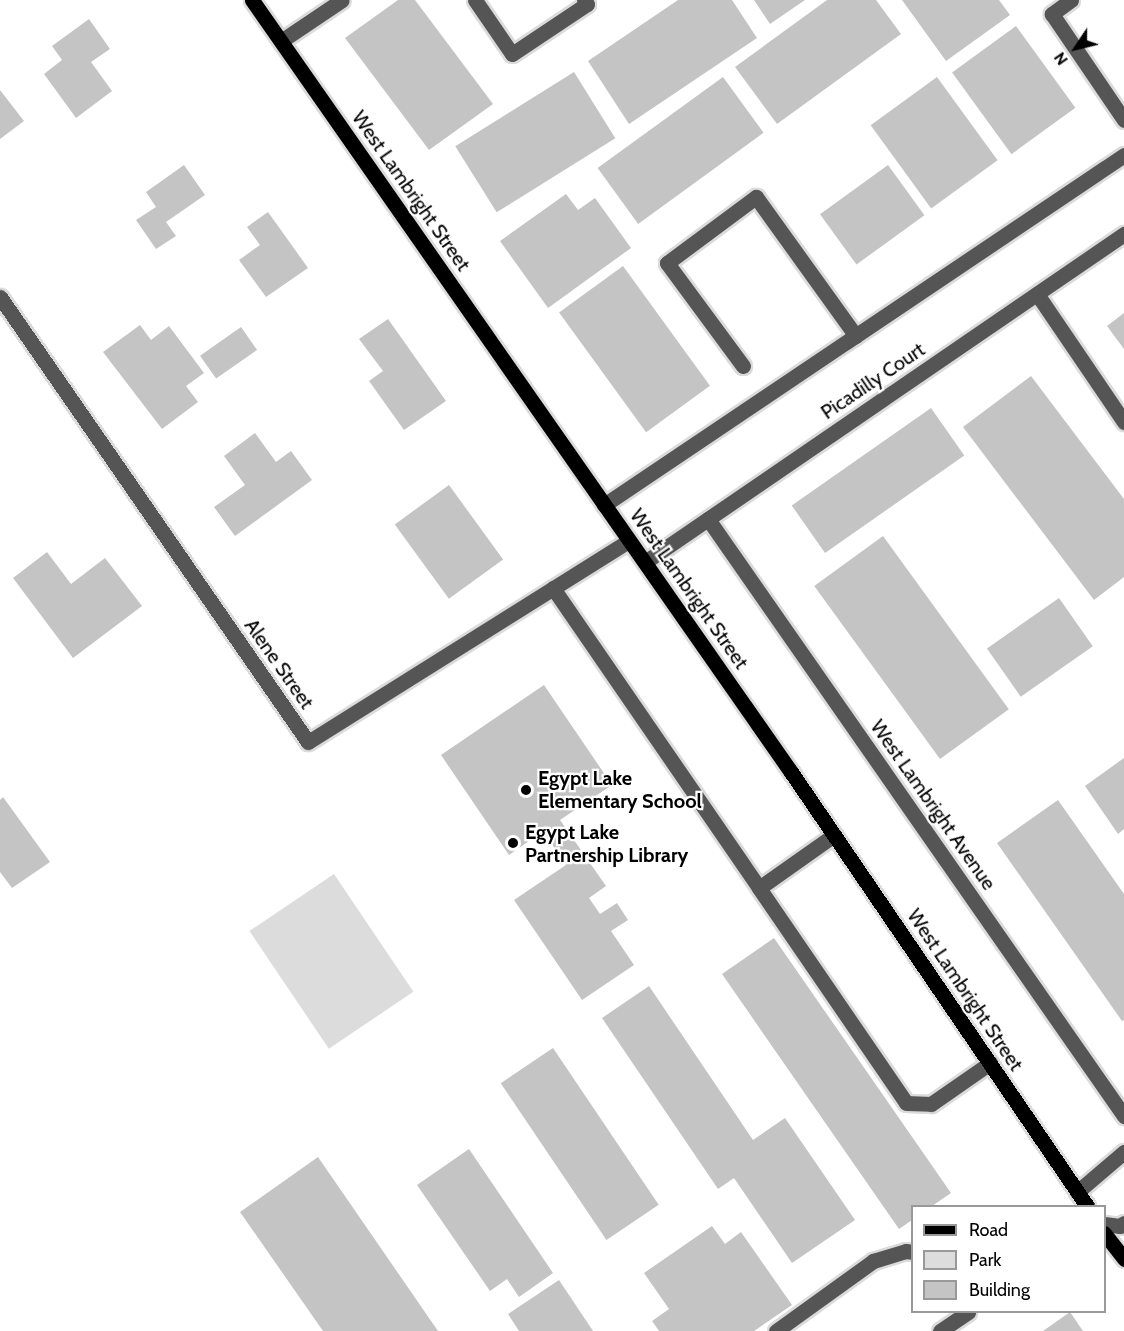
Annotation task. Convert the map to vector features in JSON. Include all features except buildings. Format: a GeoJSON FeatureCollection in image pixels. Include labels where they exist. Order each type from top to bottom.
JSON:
{"type":"FeatureCollection","features":[{"type":"Feature","properties":{"kind":"main road","name":"West Lambright Street"},"geometry":{"type":"LineString","coordinates":[[252,0],[628,541],[645,562],[1086,1205]]}},
{"type":"Feature","properties":{"kind":"main road"},"geometry":{"type":"LineString","coordinates":[[1106,1236],[1124,1259]]}},
{"type":"Feature","properties":{"kind":"street"},"geometry":{"type":"LineString","coordinates":[[281,41],[342,0]]}},
{"type":"Feature","properties":{"kind":"street"},"geometry":{"type":"LineString","coordinates":[[475,0],[512,54],[587,4],[584,0]]}},
{"type":"Feature","properties":{"kind":"street"},"geometry":{"type":"LineString","coordinates":[[1071,0],[1052,14],[1124,120]]}},
{"type":"Feature","properties":{"kind":"street"},"geometry":{"type":"LineString","coordinates":[[604,505],[1124,155]]}},
{"type":"Feature","properties":{"kind":"street"},"geometry":{"type":"LineString","coordinates":[[742,366],[667,263],[756,197],[856,336]]}},
{"type":"Feature","properties":{"kind":"street","name":"Picadilly Court"},"geometry":{"type":"LineString","coordinates":[[645,562],[1124,234]]}},
{"type":"Feature","properties":{"kind":"street"},"geometry":{"type":"LineString","coordinates":[[1037,294],[1124,422]]}},
{"type":"Feature","properties":{"kind":"street","name":"Alene Street"},"geometry":{"type":"LineString","coordinates":[[0,297],[308,742],[628,541]]}},
{"type":"Feature","properties":{"kind":"street","name":"West Lambright Avenue"},"geometry":{"type":"LineString","coordinates":[[708,519],[1124,1116]]}},
{"type":"Feature","properties":{"kind":"street"},"geometry":{"type":"LineString","coordinates":[[553,588],[906,1102],[931,1104],[990,1064]]}},
{"type":"Feature","properties":{"kind":"street"},"geometry":{"type":"LineString","coordinates":[[759,888],[834,835]]}},
{"type":"Feature","properties":{"kind":"street"},"geometry":{"type":"LineString","coordinates":[[1077,1192],[1124,1152]]}},
{"type":"Feature","properties":{"kind":"street"},"geometry":{"type":"LineString","coordinates":[[1106,1224],[1120,1226],[1124,1223]]}},
{"type":"Feature","properties":{"kind":"street"},"geometry":{"type":"LineString","coordinates":[[776,1331],[873,1261],[906,1251],[911,1252]]}},
{"type":"Feature","properties":{"kind":"street"},"geometry":{"type":"LineString","coordinates":[[940,1331],[965,1313]]}},
{"type":"Feature","properties":{"kind":"green space"},"geometry":{"type":"Polygon","coordinates":[[[334,874],[413,992],[329,1049],[249,931],[334,874]]]}},
{"type":"Feature","properties":{"kind":"place","name":"Egypt Lake Elementary School"},"geometry":{"type":"Point","coordinates":[526,790]}},
{"type":"Feature","properties":{"kind":"place","name":"Egypt Lake Partnership Library"},"geometry":{"type":"Point","coordinates":[513,843]}}]}
